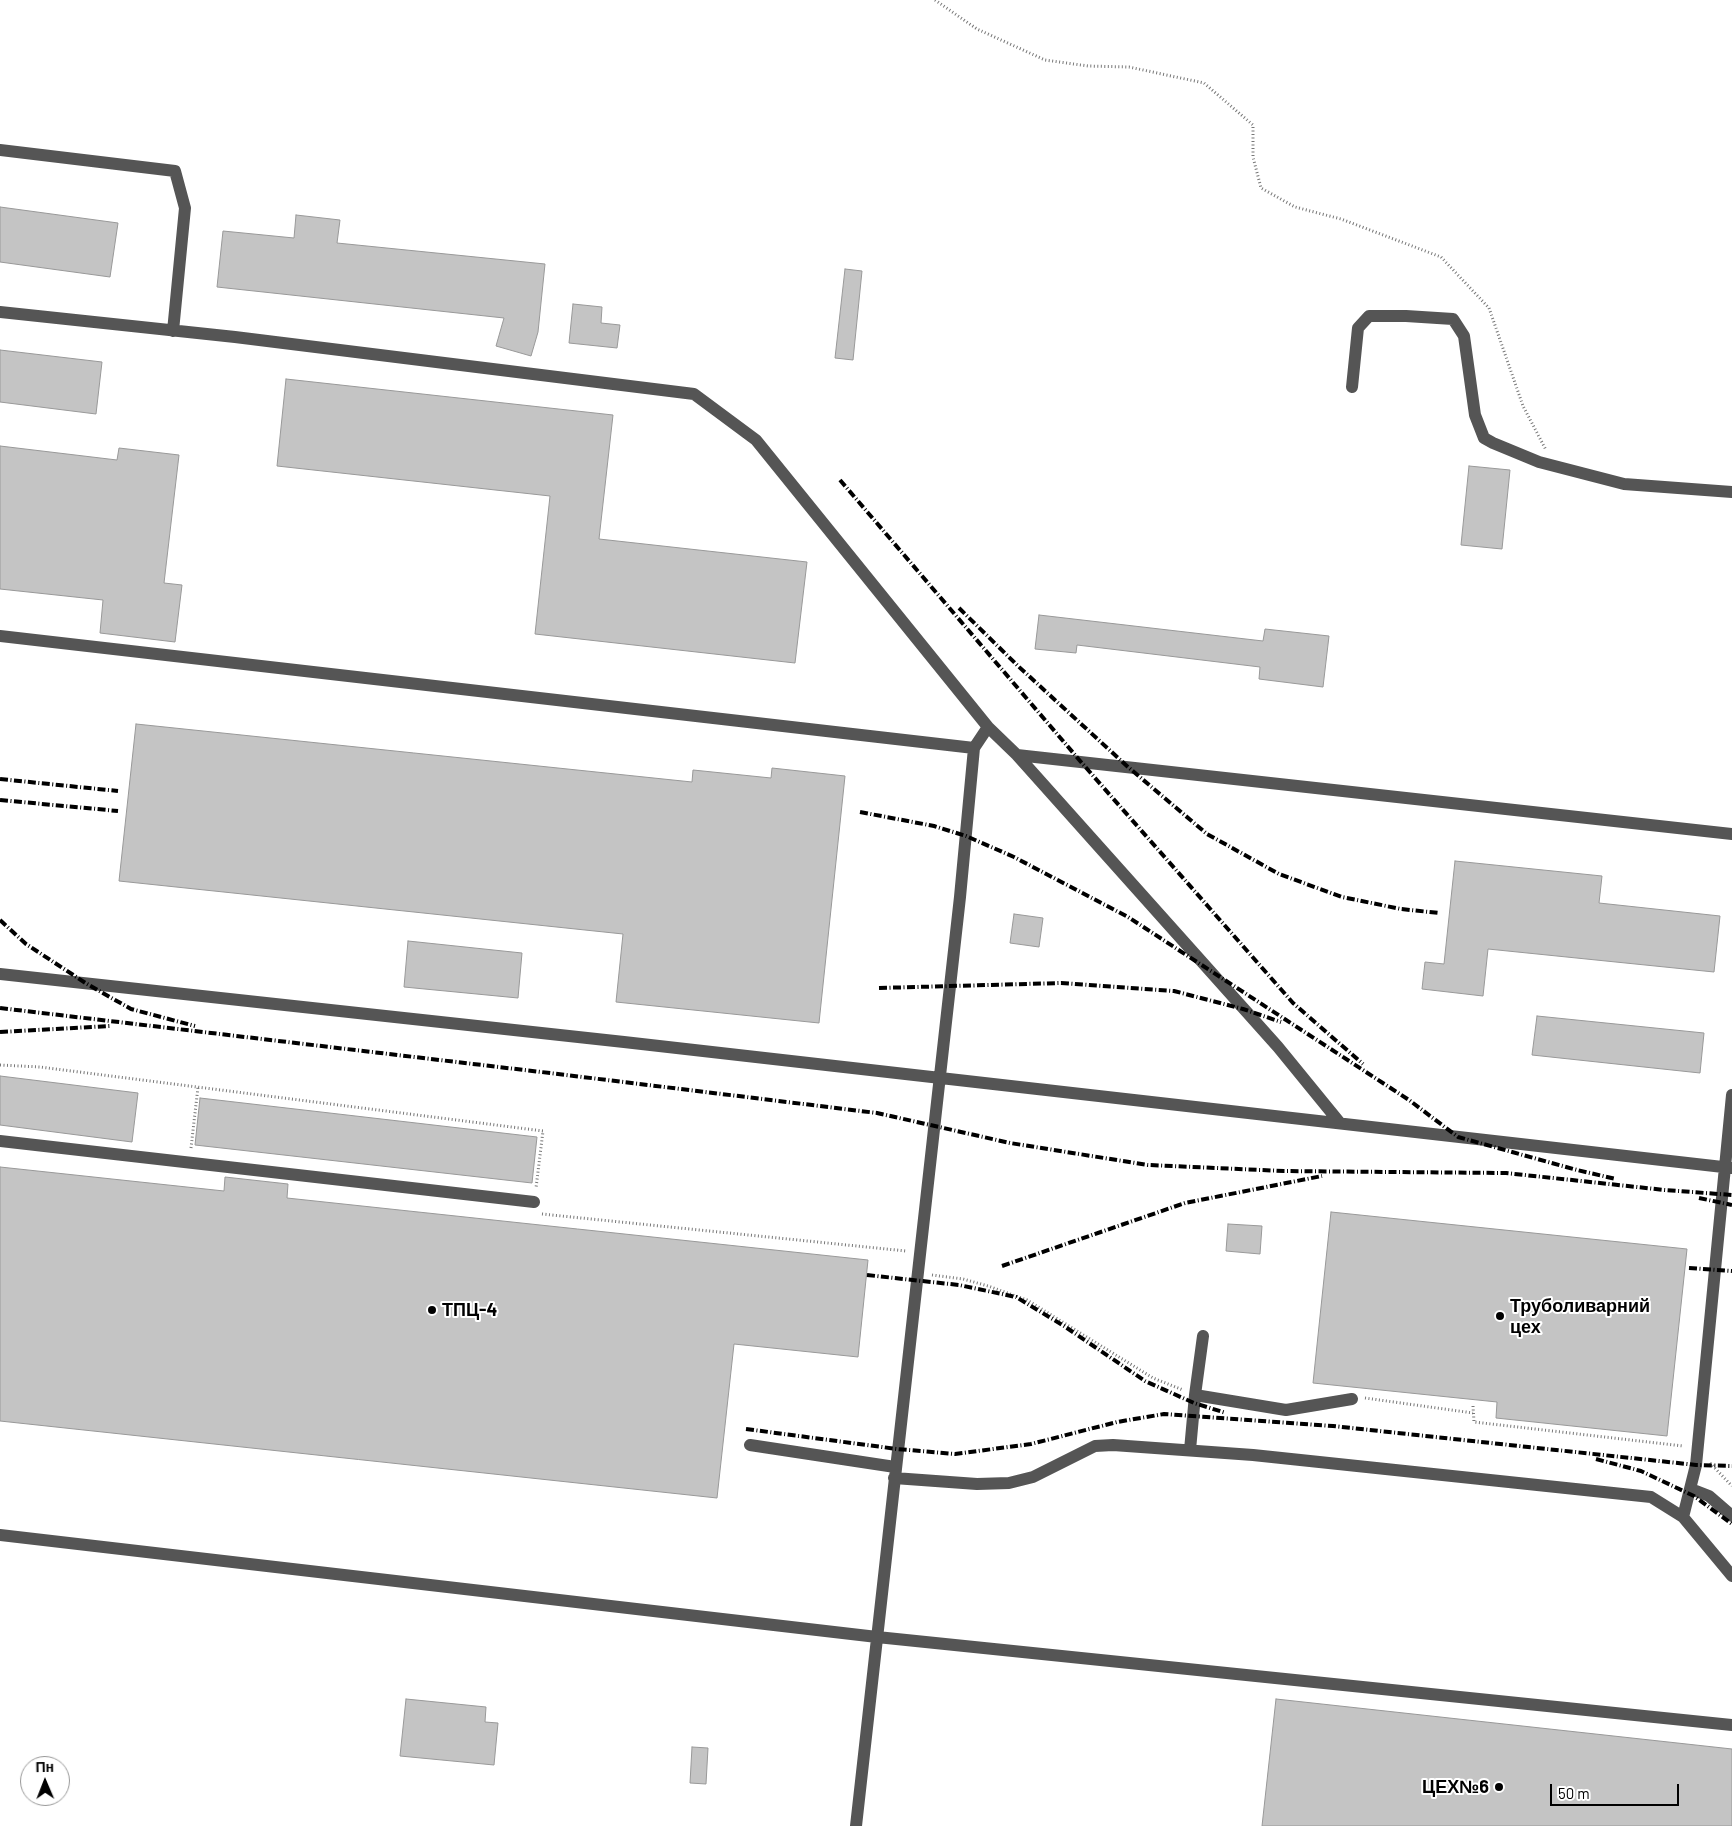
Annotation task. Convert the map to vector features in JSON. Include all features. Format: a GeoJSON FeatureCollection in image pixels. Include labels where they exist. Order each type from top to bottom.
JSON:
{"type":"FeatureCollection","features":[{"type":"Feature","properties":{"kind":"lane"},"geometry":{"type":"LineString","coordinates":[[0,150],[175,171],[185,208],[173,331]]}},
{"type":"Feature","properties":{"kind":"lane"},"geometry":{"type":"LineString","coordinates":[[0,312],[694,394],[756,440],[988,726],[1017,755],[1278,1047],[1340,1123]]}},
{"type":"Feature","properties":{"kind":"lane"},"geometry":{"type":"LineString","coordinates":[[1352,388],[1358,328],[1369,316],[1406,316],[1453,320],[1464,336],[1475,415],[1484,438],[1524,456],[1624,484],[1732,492]]}},
{"type":"Feature","properties":{"kind":"lane"},"geometry":{"type":"LineString","coordinates":[[0,636],[974,748]]}},
{"type":"Feature","properties":{"kind":"lane"},"geometry":{"type":"LineString","coordinates":[[856,1826],[960,897],[974,748],[988,726]]}},
{"type":"Feature","properties":{"kind":"lane"},"geometry":{"type":"LineString","coordinates":[[1017,755],[1732,834]]}},
{"type":"Feature","properties":{"kind":"lane"},"geometry":{"type":"LineString","coordinates":[[0,974],[1729,1167]]}},
{"type":"Feature","properties":{"kind":"lane"},"geometry":{"type":"LineString","coordinates":[[1682,1517],[1696,1465],[1729,1167],[1732,1095]]}},
{"type":"Feature","properties":{"kind":"lane"},"geometry":{"type":"LineString","coordinates":[[0,1141],[534,1202]]}},
{"type":"Feature","properties":{"kind":"lane"},"geometry":{"type":"LineString","coordinates":[[1190,1450],[1203,1336]]}},
{"type":"Feature","properties":{"kind":"lane"},"geometry":{"type":"LineString","coordinates":[[1195,1395],[1286,1410],[1352,1399]]}},
{"type":"Feature","properties":{"kind":"lane"},"geometry":{"type":"LineString","coordinates":[[750,1445],[895,1472],[977,1484],[1010,1484],[1032,1477],[1095,1446],[1112,1445],[1253,1455],[1652,1497],[1682,1517],[1732,1576]]}},
{"type":"Feature","properties":{"kind":"lane"},"geometry":{"type":"LineString","coordinates":[[1690,1489],[1709,1496],[1732,1516]]}},
{"type":"Feature","properties":{"kind":"lane"},"geometry":{"type":"LineString","coordinates":[[0,1535],[877,1637],[1732,1724]]}},
{"type":"Feature","properties":{"kind":"path"},"geometry":{"type":"LineString","coordinates":[[935,0],[977,29],[1046,60],[1088,66],[1129,67],[1204,82],[1253,125],[1253,157],[1261,188],[1295,207],[1341,219],[1441,257],[1489,308],[1523,406],[1555,466]]}},
{"type":"Feature","properties":{"kind":"path"},"geometry":{"type":"LineString","coordinates":[[0,1065],[40,1067],[543,1131],[533,1213],[920,1252]]}},
{"type":"Feature","properties":{"kind":"path"},"geometry":{"type":"LineString","coordinates":[[189,1163],[198,1087]]}},
{"type":"Feature","properties":{"kind":"path"},"geometry":{"type":"LineString","coordinates":[[917,1273],[963,1279],[1028,1300],[1153,1378],[1195,1395]]}},
{"type":"Feature","properties":{"kind":"path"},"geometry":{"type":"LineString","coordinates":[[1352,1399],[1362,1398],[1473,1413]]}},
{"type":"Feature","properties":{"kind":"path"},"geometry":{"type":"LineString","coordinates":[[1473,1406],[1474,1422],[1698,1448],[1732,1486]]}},
{"type":"Feature","properties":{"kind":"building"},"geometry":{"type":"Polygon","coordinates":[[[0,207],[118,223],[110,277],[0,262],[0,207]]]}},
{"type":"Feature","properties":{"kind":"building"},"geometry":{"type":"Polygon","coordinates":[[[296,215],[340,220],[337,243],[545,264],[538,332],[531,356],[496,346],[504,318],[217,287],[223,231],[294,238],[296,215]]]}},
{"type":"Feature","properties":{"kind":"building"},"geometry":{"type":"Polygon","coordinates":[[[845,269],[862,271],[853,360],[835,358],[845,269]]]}},
{"type":"Feature","properties":{"kind":"building"},"geometry":{"type":"Polygon","coordinates":[[[573,304],[602,307],[601,323],[620,325],[617,348],[569,343],[573,304]]]}},
{"type":"Feature","properties":{"kind":"building"},"geometry":{"type":"Polygon","coordinates":[[[0,350],[102,362],[96,414],[0,402],[0,350]]]}},
{"type":"Feature","properties":{"kind":"building"},"geometry":{"type":"Polygon","coordinates":[[[286,379],[613,415],[599,539],[807,562],[795,663],[535,634],[550,496],[277,466],[286,379]]]}},
{"type":"Feature","properties":{"kind":"building"},"geometry":{"type":"Polygon","coordinates":[[[0,446],[117,460],[119,448],[179,455],[164,583],[182,585],[175,642],[100,633],[103,600],[0,589],[0,446]]]}},
{"type":"Feature","properties":{"kind":"building"},"geometry":{"type":"Polygon","coordinates":[[[1469,466],[1510,470],[1502,549],[1461,545],[1469,466]]]}},
{"type":"Feature","properties":{"kind":"building"},"geometry":{"type":"Polygon","coordinates":[[[1039,615],[1263,641],[1265,629],[1329,636],[1323,687],[1259,679],[1260,667],[1077,645],[1076,653],[1035,649],[1039,615]]]}},
{"type":"Feature","properties":{"kind":"building"},"geometry":{"type":"Polygon","coordinates":[[[136,724],[692,782],[693,770],[771,778],[772,768],[845,776],[819,1023],[616,1002],[623,934],[119,881],[136,724]]]}},
{"type":"Feature","properties":{"kind":"building"},"geometry":{"type":"Polygon","coordinates":[[[1455,861],[1602,876],[1599,903],[1720,916],[1714,972],[1488,949],[1483,996],[1422,989],[1425,962],[1444,964],[1455,861]]]}},
{"type":"Feature","properties":{"kind":"building"},"geometry":{"type":"Polygon","coordinates":[[[1014,914],[1043,918],[1039,947],[1010,943],[1014,914]]]}},
{"type":"Feature","properties":{"kind":"building"},"geometry":{"type":"Polygon","coordinates":[[[408,941],[522,953],[518,998],[404,987],[408,941]]]}},
{"type":"Feature","properties":{"kind":"building"},"geometry":{"type":"Polygon","coordinates":[[[1537,1016],[1704,1033],[1700,1073],[1532,1055],[1537,1016]]]}},
{"type":"Feature","properties":{"kind":"building"},"geometry":{"type":"Polygon","coordinates":[[[0,1076],[138,1093],[132,1142],[0,1125],[0,1076]]]}},
{"type":"Feature","properties":{"kind":"building"},"geometry":{"type":"Polygon","coordinates":[[[200,1098],[537,1137],[532,1183],[195,1145],[200,1098]]]}},
{"type":"Feature","properties":{"kind":"building","name":"ТПЦ-4"},"geometry":{"type":"Polygon","coordinates":[[[0,1167],[224,1191],[225,1177],[288,1184],[287,1198],[868,1260],[858,1357],[734,1344],[717,1498],[0,1421],[0,1167]]]}},
{"type":"Feature","properties":{"kind":"building","name":"Труболиварний цех"},"geometry":{"type":"Polygon","coordinates":[[[1331,1212],[1687,1249],[1667,1436],[1496,1418],[1497,1402],[1313,1383],[1331,1212]]]}},
{"type":"Feature","properties":{"kind":"building"},"geometry":{"type":"Polygon","coordinates":[[[1228,1224],[1262,1226],[1260,1254],[1226,1251],[1228,1224]]]}},
{"type":"Feature","properties":{"kind":"building"},"geometry":{"type":"Polygon","coordinates":[[[406,1699],[486,1707],[485,1722],[498,1723],[494,1765],[400,1756],[406,1699]]]}},
{"type":"Feature","properties":{"kind":"building","name":"ЦЕХ№6"},"geometry":{"type":"Polygon","coordinates":[[[1276,1699],[1732,1749],[1732,1826],[1262,1826],[1276,1699]]]}},
{"type":"Feature","properties":{"kind":"building"},"geometry":{"type":"Polygon","coordinates":[[[692,1747],[708,1748],[706,1784],[690,1783],[692,1747]]]}},
{"type":"Feature","properties":{"kind":"railway"},"geometry":{"type":"LineString","coordinates":[[840,480],[1081,762],[1293,1003],[1363,1064]]}},
{"type":"Feature","properties":{"kind":"railway"},"geometry":{"type":"LineString","coordinates":[[959,608],[1018,666],[1128,767],[1207,834],[1279,874],[1342,897],[1401,909],[1439,913]]}},
{"type":"Feature","properties":{"kind":"railway"},"geometry":{"type":"LineString","coordinates":[[0,779],[118,791]]}},
{"type":"Feature","properties":{"kind":"railway"},"geometry":{"type":"LineString","coordinates":[[0,800],[118,811]]}},
{"type":"Feature","properties":{"kind":"railway"},"geometry":{"type":"LineString","coordinates":[[860,812],[934,826],[966,836],[1014,857],[1128,917],[1409,1100],[1458,1137],[1616,1179]]}},
{"type":"Feature","properties":{"kind":"railway"},"geometry":{"type":"LineString","coordinates":[[0,920],[26,944],[87,984],[131,1009],[195,1026]]}},
{"type":"Feature","properties":{"kind":"railway"},"geometry":{"type":"LineString","coordinates":[[879,988],[1061,983],[1174,991],[1243,1009],[1281,1022]]}},
{"type":"Feature","properties":{"kind":"railway"},"geometry":{"type":"LineString","coordinates":[[0,1008],[877,1113],[1010,1143],[1148,1165],[1284,1171],[1506,1173],[1665,1190],[1732,1195]]}},
{"type":"Feature","properties":{"kind":"railway"},"geometry":{"type":"LineString","coordinates":[[0,1032],[110,1026]]}},
{"type":"Feature","properties":{"kind":"railway"},"geometry":{"type":"LineString","coordinates":[[1002,1266],[1185,1203],[1322,1176]]}},
{"type":"Feature","properties":{"kind":"railway"},"geometry":{"type":"LineString","coordinates":[[1699,1198],[1732,1205]]}},
{"type":"Feature","properties":{"kind":"railway"},"geometry":{"type":"LineString","coordinates":[[1689,1268],[1732,1271]]}},
{"type":"Feature","properties":{"kind":"railway"},"geometry":{"type":"LineString","coordinates":[[867,1275],[959,1285],[1016,1297],[1064,1326],[1145,1381],[1194,1403],[1226,1413]]}},
{"type":"Feature","properties":{"kind":"railway"},"geometry":{"type":"LineString","coordinates":[[746,1429],[897,1449],[955,1454],[1031,1444],[1117,1422],[1164,1414],[1333,1426],[1696,1465],[1732,1466]]}},
{"type":"Feature","properties":{"kind":"railway"},"geometry":{"type":"LineString","coordinates":[[1596,1459],[1641,1471],[1694,1496],[1732,1524]]}},
{"type":"Feature","properties":{"kind":"place","name":"ТПЦ-4"},"geometry":{"type":"Point","coordinates":[432,1310]}},
{"type":"Feature","properties":{"kind":"place","name":"Труболиварний цех"},"geometry":{"type":"Point","coordinates":[1500,1316]}},
{"type":"Feature","properties":{"kind":"place","name":"ЦЕХ№6"},"geometry":{"type":"Point","coordinates":[1499,1787]}}]}
